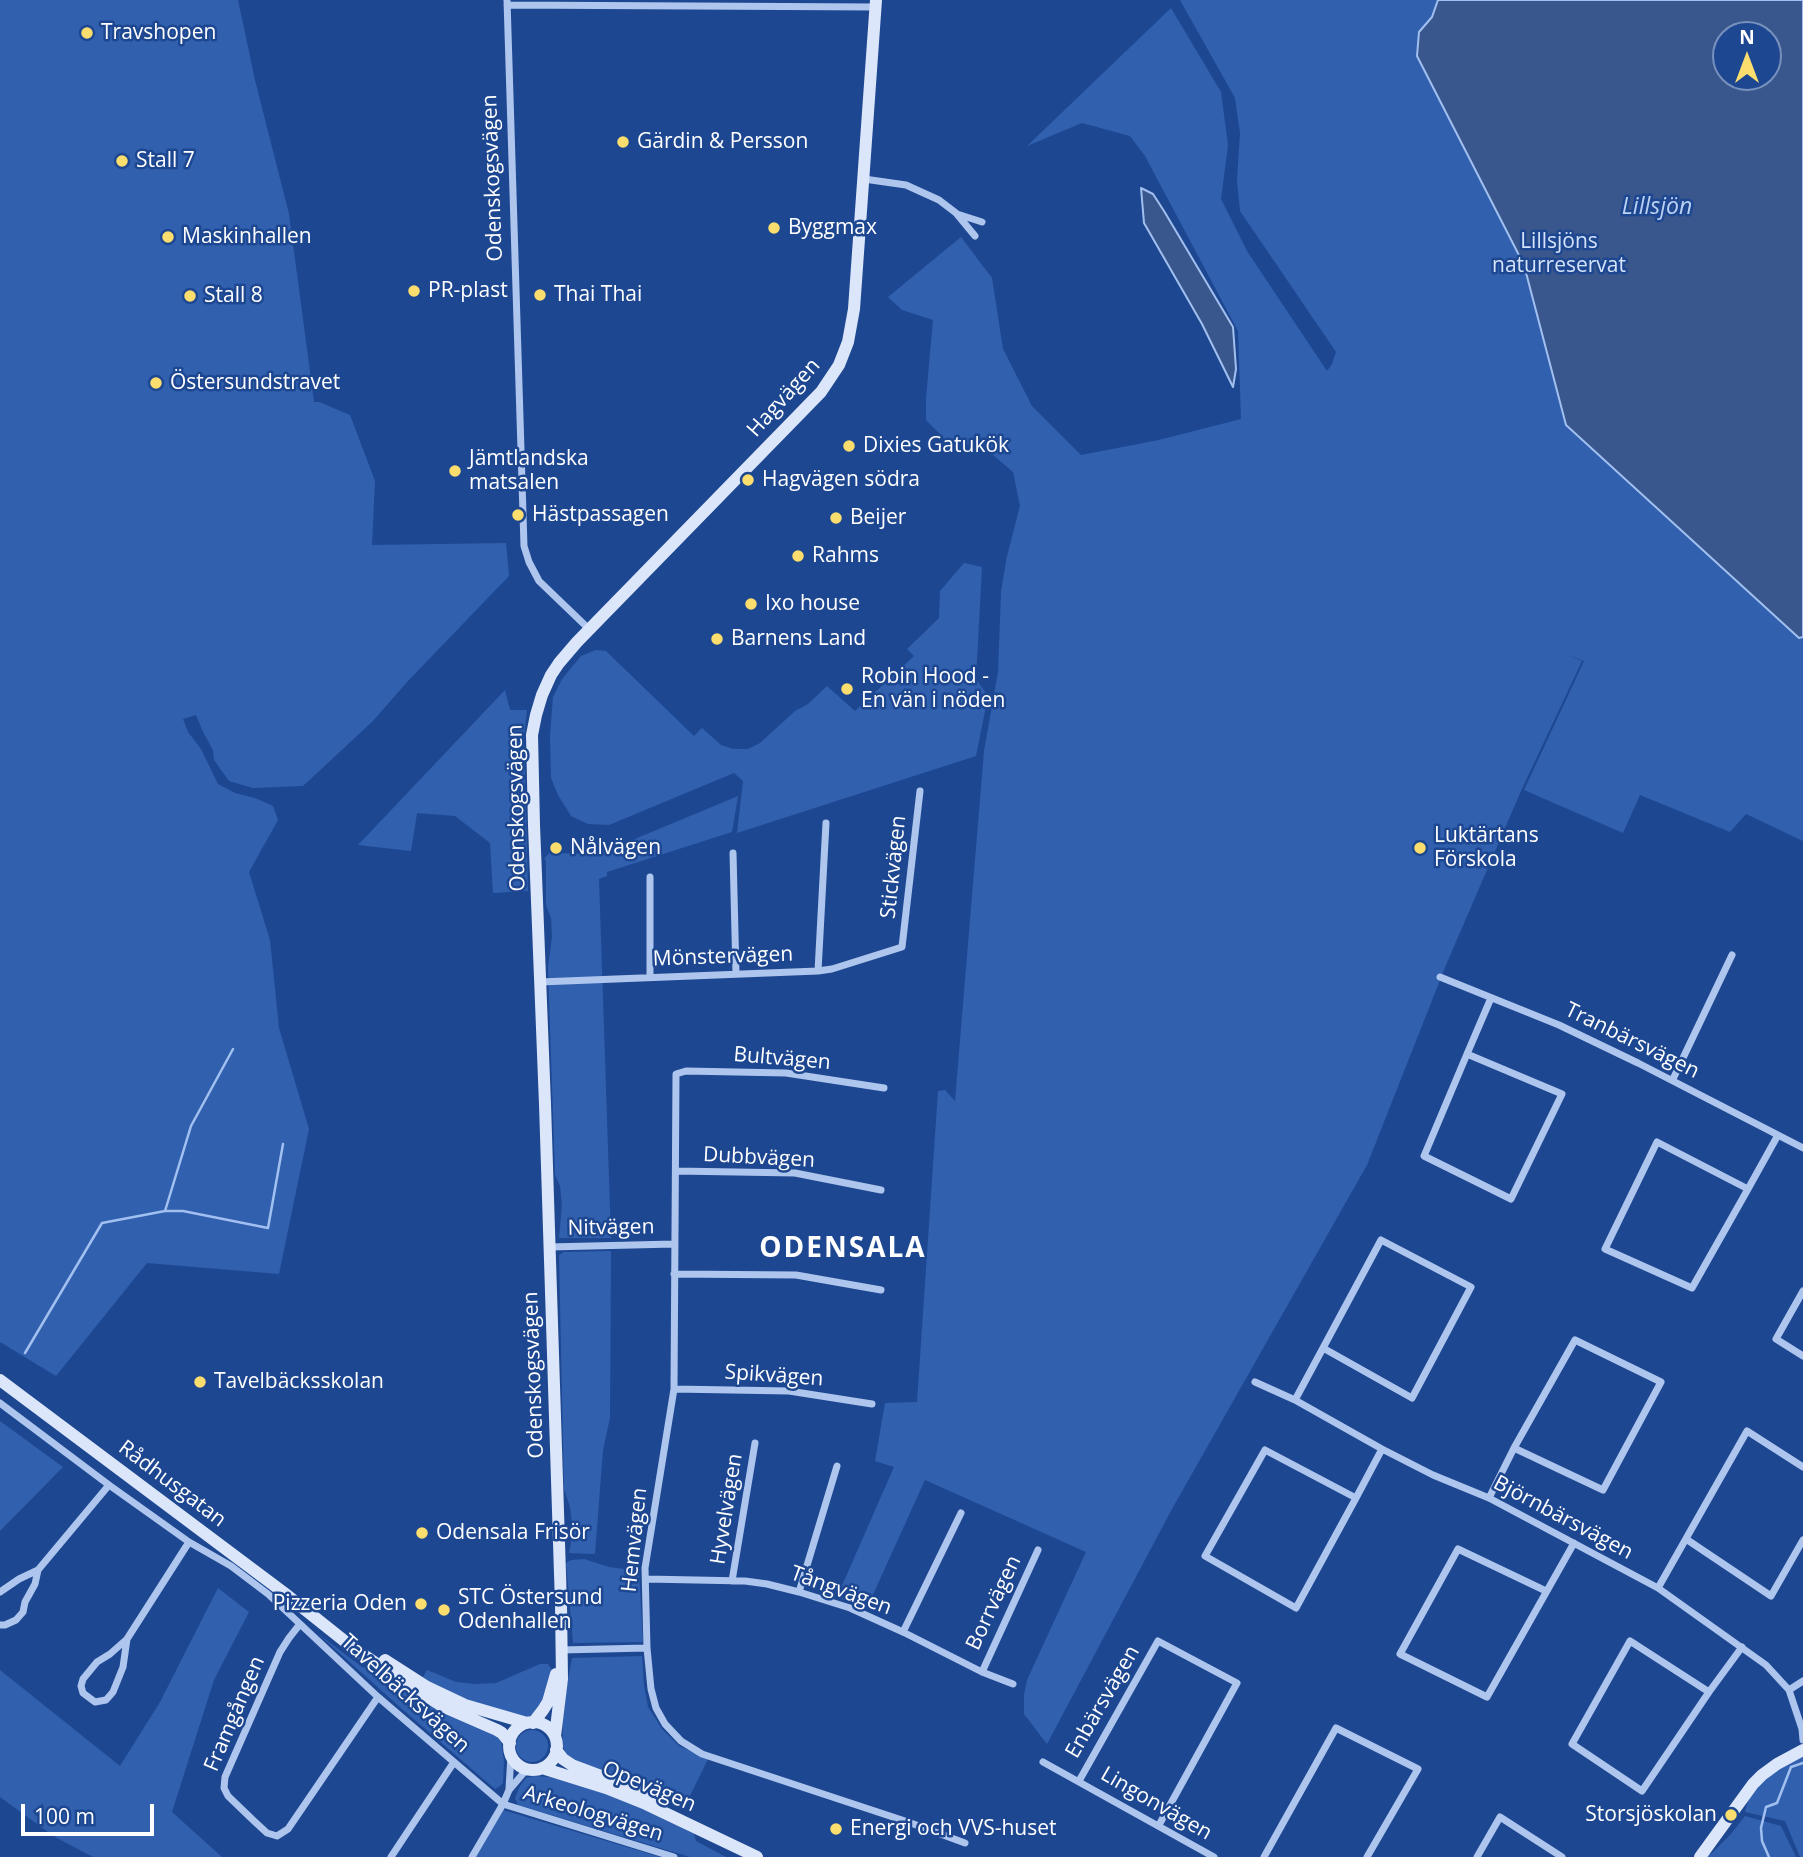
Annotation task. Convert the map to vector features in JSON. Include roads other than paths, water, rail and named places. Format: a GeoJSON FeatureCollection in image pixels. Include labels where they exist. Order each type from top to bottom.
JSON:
{"type":"FeatureCollection","features":[{"type":"Feature","properties":{"kind":"street"},"geometry":{"type":"LineString","coordinates":[[507,3],[876,3]]}},
{"type":"Feature","properties":{"kind":"street","name":"Odenskogsvägen"},"geometry":{"type":"LineString","coordinates":[[507,3],[524,545],[529,562],[540,580],[589,629],[551,675],[542,695],[532,735],[562,1679],[555,1736]]}},
{"type":"Feature","properties":{"kind":"street","name":"Hagvägen"},"geometry":{"type":"LineString","coordinates":[[589,629],[821,391],[839,365],[848,342],[854,309],[876,3]]}},
{"type":"Feature","properties":{"kind":"street"},"geometry":{"type":"LineString","coordinates":[[864,179],[905,185],[939,200],[956,213],[975,236]]}},
{"type":"Feature","properties":{"kind":"street"},"geometry":{"type":"LineString","coordinates":[[956,213],[982,222]]}},
{"type":"Feature","properties":{"kind":"street","name":"Stickvägen"},"geometry":{"type":"LineString","coordinates":[[902,947],[920,791]]}},
{"type":"Feature","properties":{"kind":"street"},"geometry":{"type":"LineString","coordinates":[[818,971],[826,824]]}},
{"type":"Feature","properties":{"kind":"street"},"geometry":{"type":"LineString","coordinates":[[733,853],[736,974]]}},
{"type":"Feature","properties":{"kind":"street"},"geometry":{"type":"LineString","coordinates":[[650,877],[650,977]]}},
{"type":"Feature","properties":{"kind":"street","name":"Mönstervägen"},"geometry":{"type":"LineString","coordinates":[[541,982],[832,970],[902,947]]}},
{"type":"Feature","properties":{"kind":"street"},"geometry":{"type":"LineString","coordinates":[[1673,1079],[1732,956]]}},
{"type":"Feature","properties":{"kind":"street","name":"Tranbärsvägen"},"geometry":{"type":"LineString","coordinates":[[1440,977],[1559,1025],[1673,1079],[1803,1148]]}},
{"type":"Feature","properties":{"kind":"street"},"geometry":{"type":"LineString","coordinates":[[1467,1054],[1562,1094],[1511,1199],[1424,1156],[1467,1054],[1491,998]]}},
{"type":"Feature","properties":{"kind":"street","name":"Bultvägen"},"geometry":{"type":"LineString","coordinates":[[676,1074],[687,1071],[786,1073],[884,1088]]}},
{"type":"Feature","properties":{"kind":"street","name":"Hemvägen"},"geometry":{"type":"LineString","coordinates":[[676,1074],[674,1389],[645,1568],[647,1648],[651,1689],[656,1708],[665,1724],[681,1741],[702,1754],[965,1843]]}},
{"type":"Feature","properties":{"kind":"street"},"geometry":{"type":"LineString","coordinates":[[1748,1189],[1657,1142],[1605,1250],[1692,1288],[1748,1189],[1778,1135]]}},
{"type":"Feature","properties":{"kind":"street","name":"Dubbvägen"},"geometry":{"type":"LineString","coordinates":[[676,1171],[795,1173],[881,1190]]}},
{"type":"Feature","properties":{"kind":"street"},"geometry":{"type":"LineString","coordinates":[[1295,1400],[1381,1240],[1471,1287],[1412,1398],[1323,1348]]}},
{"type":"Feature","properties":{"kind":"street","name":"Nitvägen"},"geometry":{"type":"LineString","coordinates":[[549,1247],[674,1244]]}},
{"type":"Feature","properties":{"kind":"street"},"geometry":{"type":"LineString","coordinates":[[674,1273],[796,1275],[881,1290]]}},
{"type":"Feature","properties":{"kind":"street"},"geometry":{"type":"LineString","coordinates":[[1803,1291],[1776,1339],[1803,1356]]}},
{"type":"Feature","properties":{"kind":"street"},"geometry":{"type":"LineString","coordinates":[[1489,1498],[1514,1448],[1575,1340],[1661,1382],[1603,1490],[1514,1448]]}},
{"type":"Feature","properties":{"kind":"street","name":"Rådhusgatan"},"geometry":{"type":"LineString","coordinates":[[0,1380],[240,1559],[352,1647],[442,1706],[502,1733],[510,1749]]}},
{"type":"Feature","properties":{"kind":"street","name":"Björnbärsvägen"},"geometry":{"type":"LineString","coordinates":[[1255,1382],[1295,1400],[1433,1475],[1489,1498],[1658,1588],[1766,1665],[1789,1690],[1803,1740]]}},
{"type":"Feature","properties":{"kind":"street","name":"Spikvägen"},"geometry":{"type":"LineString","coordinates":[[674,1389],[789,1391],[872,1404]]}},
{"type":"Feature","properties":{"kind":"street","name":"Tavelbäcksvägen"},"geometry":{"type":"LineString","coordinates":[[0,1403],[109,1485],[189,1542],[231,1566],[268,1594],[378,1697],[503,1804]]}},
{"type":"Feature","properties":{"kind":"street"},"geometry":{"type":"LineString","coordinates":[[1658,1588],[1747,1431],[1803,1467]]}},
{"type":"Feature","properties":{"kind":"street","name":"Hyvelvägen"},"geometry":{"type":"LineString","coordinates":[[733,1581],[755,1443]]}},
{"type":"Feature","properties":{"kind":"street"},"geometry":{"type":"LineString","coordinates":[[1356,1498],[1265,1450],[1205,1556],[1296,1608],[1356,1498],[1382,1449]]}},
{"type":"Feature","properties":{"kind":"street"},"geometry":{"type":"LineString","coordinates":[[799,1592],[837,1466]]}},
{"type":"Feature","properties":{"kind":"street"},"geometry":{"type":"LineString","coordinates":[[0,1592],[38,1570],[109,1485]]}},
{"type":"Feature","properties":{"kind":"street"},"geometry":{"type":"LineString","coordinates":[[903,1632],[961,1513]]}},
{"type":"Feature","properties":{"kind":"street"},"geometry":{"type":"LineString","coordinates":[[1686,1539],[1771,1596],[1803,1540]]}},
{"type":"Feature","properties":{"kind":"street"},"geometry":{"type":"LineString","coordinates":[[127,1639],[123,1667],[113,1692],[106,1700],[95,1702],[83,1693],[83,1679],[97,1662],[127,1639],[189,1542]]}},
{"type":"Feature","properties":{"kind":"street"},"geometry":{"type":"LineString","coordinates":[[1546,1591],[1458,1549],[1400,1654],[1487,1697],[1574,1543]]}},
{"type":"Feature","properties":{"kind":"street","name":"Borrvägen"},"geometry":{"type":"LineString","coordinates":[[982,1672],[1038,1550]]}},
{"type":"Feature","properties":{"kind":"street"},"geometry":{"type":"LineString","coordinates":[[0,1625],[16,1620],[23,1612],[38,1570]]}},
{"type":"Feature","properties":{"kind":"street","name":"Tångvägen"},"geometry":{"type":"LineString","coordinates":[[646,1579],[733,1581],[767,1584],[799,1592],[850,1608],[1013,1685]]}},
{"type":"Feature","properties":{"kind":"street","name":"Rådhusgatan"},"geometry":{"type":"LineString","coordinates":[[319,1620],[440,1693],[465,1705],[530,1723]]}},
{"type":"Feature","properties":{"kind":"street","name":"Framgången"},"geometry":{"type":"LineString","coordinates":[[300,1624],[280,1652],[225,1777],[224,1788],[228,1796],[267,1833],[277,1836],[288,1829],[378,1697]]}},
{"type":"Feature","properties":{"kind":"street","name":"Enbärsvägen"},"geometry":{"type":"LineString","coordinates":[[1079,1781],[1158,1641],[1237,1683],[1159,1825]]}},
{"type":"Feature","properties":{"kind":"street"},"geometry":{"type":"LineString","coordinates":[[1709,1692],[1630,1641],[1572,1744],[1642,1791],[1742,1647]]}},
{"type":"Feature","properties":{"kind":"street"},"geometry":{"type":"LineString","coordinates":[[561,1654],[647,1648]]}},
{"type":"Feature","properties":{"kind":"street","name":"Odenskogsvägen"},"geometry":{"type":"LineString","coordinates":[[530,1723],[541,1714],[548,1702],[561,1654]]}},
{"type":"Feature","properties":{"kind":"street"},"geometry":{"type":"LineString","coordinates":[[1789,1690],[1803,1681]]}},
{"type":"Feature","properties":{"kind":"street"},"geometry":{"type":"LineString","coordinates":[[509,1790],[510,1749],[516,1730],[530,1723],[545,1726],[555,1736],[556,1750],[553,1760],[542,1768],[527,1769],[514,1761],[510,1749]]}},
{"type":"Feature","properties":{"kind":"street"},"geometry":{"type":"LineString","coordinates":[[1264,1857],[1336,1728],[1418,1769],[1367,1857]]}},
{"type":"Feature","properties":{"kind":"street","name":"Opevägen"},"geometry":{"type":"LineString","coordinates":[[556,1750],[572,1765],[649,1797],[738,1848]]}},
{"type":"Feature","properties":{"kind":"street"},"geometry":{"type":"LineString","coordinates":[[1700,1857],[1753,1784],[1777,1764],[1803,1750]]}},
{"type":"Feature","properties":{"kind":"street"},"geometry":{"type":"LineString","coordinates":[[391,1857],[454,1762]]}},
{"type":"Feature","properties":{"kind":"street","name":"Lingonvägen"},"geometry":{"type":"LineString","coordinates":[[1043,1762],[1214,1857]]}},
{"type":"Feature","properties":{"kind":"street","name":"Opevägen"},"geometry":{"type":"LineString","coordinates":[[542,1768],[606,1788],[757,1857]]}},
{"type":"Feature","properties":{"kind":"street"},"geometry":{"type":"LineString","coordinates":[[472,1857],[509,1790],[527,1769]]}},
{"type":"Feature","properties":{"kind":"street","name":"Arkeologvägen"},"geometry":{"type":"LineString","coordinates":[[503,1804],[674,1857]]}},
{"type":"Feature","properties":{"kind":"street"},"geometry":{"type":"LineString","coordinates":[[1477,1857],[1500,1817],[1562,1857]]}},
{"type":"Feature","properties":{"kind":"water","name":"Lillsjön"},"geometry":{"type":"Polygon","coordinates":[[[1438,0],[1803,0],[1803,637],[1799,638],[1566,425],[1524,265],[1417,56],[1419,32],[1432,17],[1438,0]]]}},
{"type":"Feature","properties":{"kind":"water"},"geometry":{"type":"Polygon","coordinates":[[[1141,188],[1153,194],[1233,327],[1236,369],[1233,387],[1202,324],[1144,223],[1141,188]]]}},
{"type":"Feature","properties":{"kind":"waterway"},"geometry":{"type":"LineString","coordinates":[[165,1211],[191,1126],[233,1049]]}},
{"type":"Feature","properties":{"kind":"waterway"},"geometry":{"type":"LineString","coordinates":[[25,1353],[102,1223],[165,1211],[183,1211],[268,1228],[283,1144]]}},
{"type":"Feature","properties":{"kind":"waterway"},"geometry":{"type":"LineString","coordinates":[[1769,1857],[1762,1841],[1761,1828],[1766,1807],[1777,1803],[1791,1767],[1803,1763]]}},
{"type":"Feature","properties":{"kind":"place","name":"Travshopen"},"geometry":{"type":"Point","coordinates":[87,33]}},
{"type":"Feature","properties":{"kind":"place","name":"Gärdin & Persson"},"geometry":{"type":"Point","coordinates":[623,142]}},
{"type":"Feature","properties":{"kind":"place","name":"Stall 7"},"geometry":{"type":"Point","coordinates":[122,161]}},
{"type":"Feature","properties":{"kind":"place","name":"Byggmax"},"geometry":{"type":"Point","coordinates":[774,228]}},
{"type":"Feature","properties":{"kind":"place","name":"Maskinhallen"},"geometry":{"type":"Point","coordinates":[168,237]}},
{"type":"Feature","properties":{"kind":"place","name":"PR-plast"},"geometry":{"type":"Point","coordinates":[414,291]}},
{"type":"Feature","properties":{"kind":"place","name":"Thai Thai"},"geometry":{"type":"Point","coordinates":[540,295]}},
{"type":"Feature","properties":{"kind":"place","name":"Stall 8"},"geometry":{"type":"Point","coordinates":[190,296]}},
{"type":"Feature","properties":{"kind":"place","name":"Östersundstravet"},"geometry":{"type":"Point","coordinates":[156,383]}},
{"type":"Feature","properties":{"kind":"place","name":"Dixies Gatukök"},"geometry":{"type":"Point","coordinates":[849,446]}},
{"type":"Feature","properties":{"kind":"place","name":"Jämtlandska matsalen"},"geometry":{"type":"Point","coordinates":[455,471]}},
{"type":"Feature","properties":{"kind":"place","name":"Hagvägen södra"},"geometry":{"type":"Point","coordinates":[748,480]}},
{"type":"Feature","properties":{"kind":"place","name":"Hästpassagen"},"geometry":{"type":"Point","coordinates":[518,515]}},
{"type":"Feature","properties":{"kind":"place","name":"Beijer"},"geometry":{"type":"Point","coordinates":[836,518]}},
{"type":"Feature","properties":{"kind":"place","name":"Rahms"},"geometry":{"type":"Point","coordinates":[798,556]}},
{"type":"Feature","properties":{"kind":"place","name":"Ixo house"},"geometry":{"type":"Point","coordinates":[751,604]}},
{"type":"Feature","properties":{"kind":"place","name":"Barnens Land"},"geometry":{"type":"Point","coordinates":[717,639]}},
{"type":"Feature","properties":{"kind":"place","name":"Robin Hood - En vän i nöden"},"geometry":{"type":"Point","coordinates":[847,689]}},
{"type":"Feature","properties":{"kind":"place","name":"Nålvägen"},"geometry":{"type":"Point","coordinates":[556,848]}},
{"type":"Feature","properties":{"kind":"place","name":"Luktärtans Förskola"},"geometry":{"type":"Point","coordinates":[1420,848]}},
{"type":"Feature","properties":{"kind":"place","name":"Tavelbäcksskolan"},"geometry":{"type":"Point","coordinates":[200,1382]}},
{"type":"Feature","properties":{"kind":"place","name":"Odensala Frisör"},"geometry":{"type":"Point","coordinates":[422,1533]}},
{"type":"Feature","properties":{"kind":"place","name":"Pizzeria Oden"},"geometry":{"type":"Point","coordinates":[421,1604]}},
{"type":"Feature","properties":{"kind":"place","name":"STC Östersund Odenhallen"},"geometry":{"type":"Point","coordinates":[444,1610]}},
{"type":"Feature","properties":{"kind":"place","name":"Storsjöskolan"},"geometry":{"type":"Point","coordinates":[1731,1815]}},
{"type":"Feature","properties":{"kind":"place","name":"Energi och VVS-huset"},"geometry":{"type":"Point","coordinates":[836,1829]}},
{"type":"Feature","properties":{"kind":"district","name":"ODENSALA"},"geometry":{"type":"Point","coordinates":[843,1249]}},
{"type":"Feature","properties":{"kind":"park label","name":"Lillsjöns naturreservat"},"geometry":{"type":"Point","coordinates":[1559,254]}}]}
